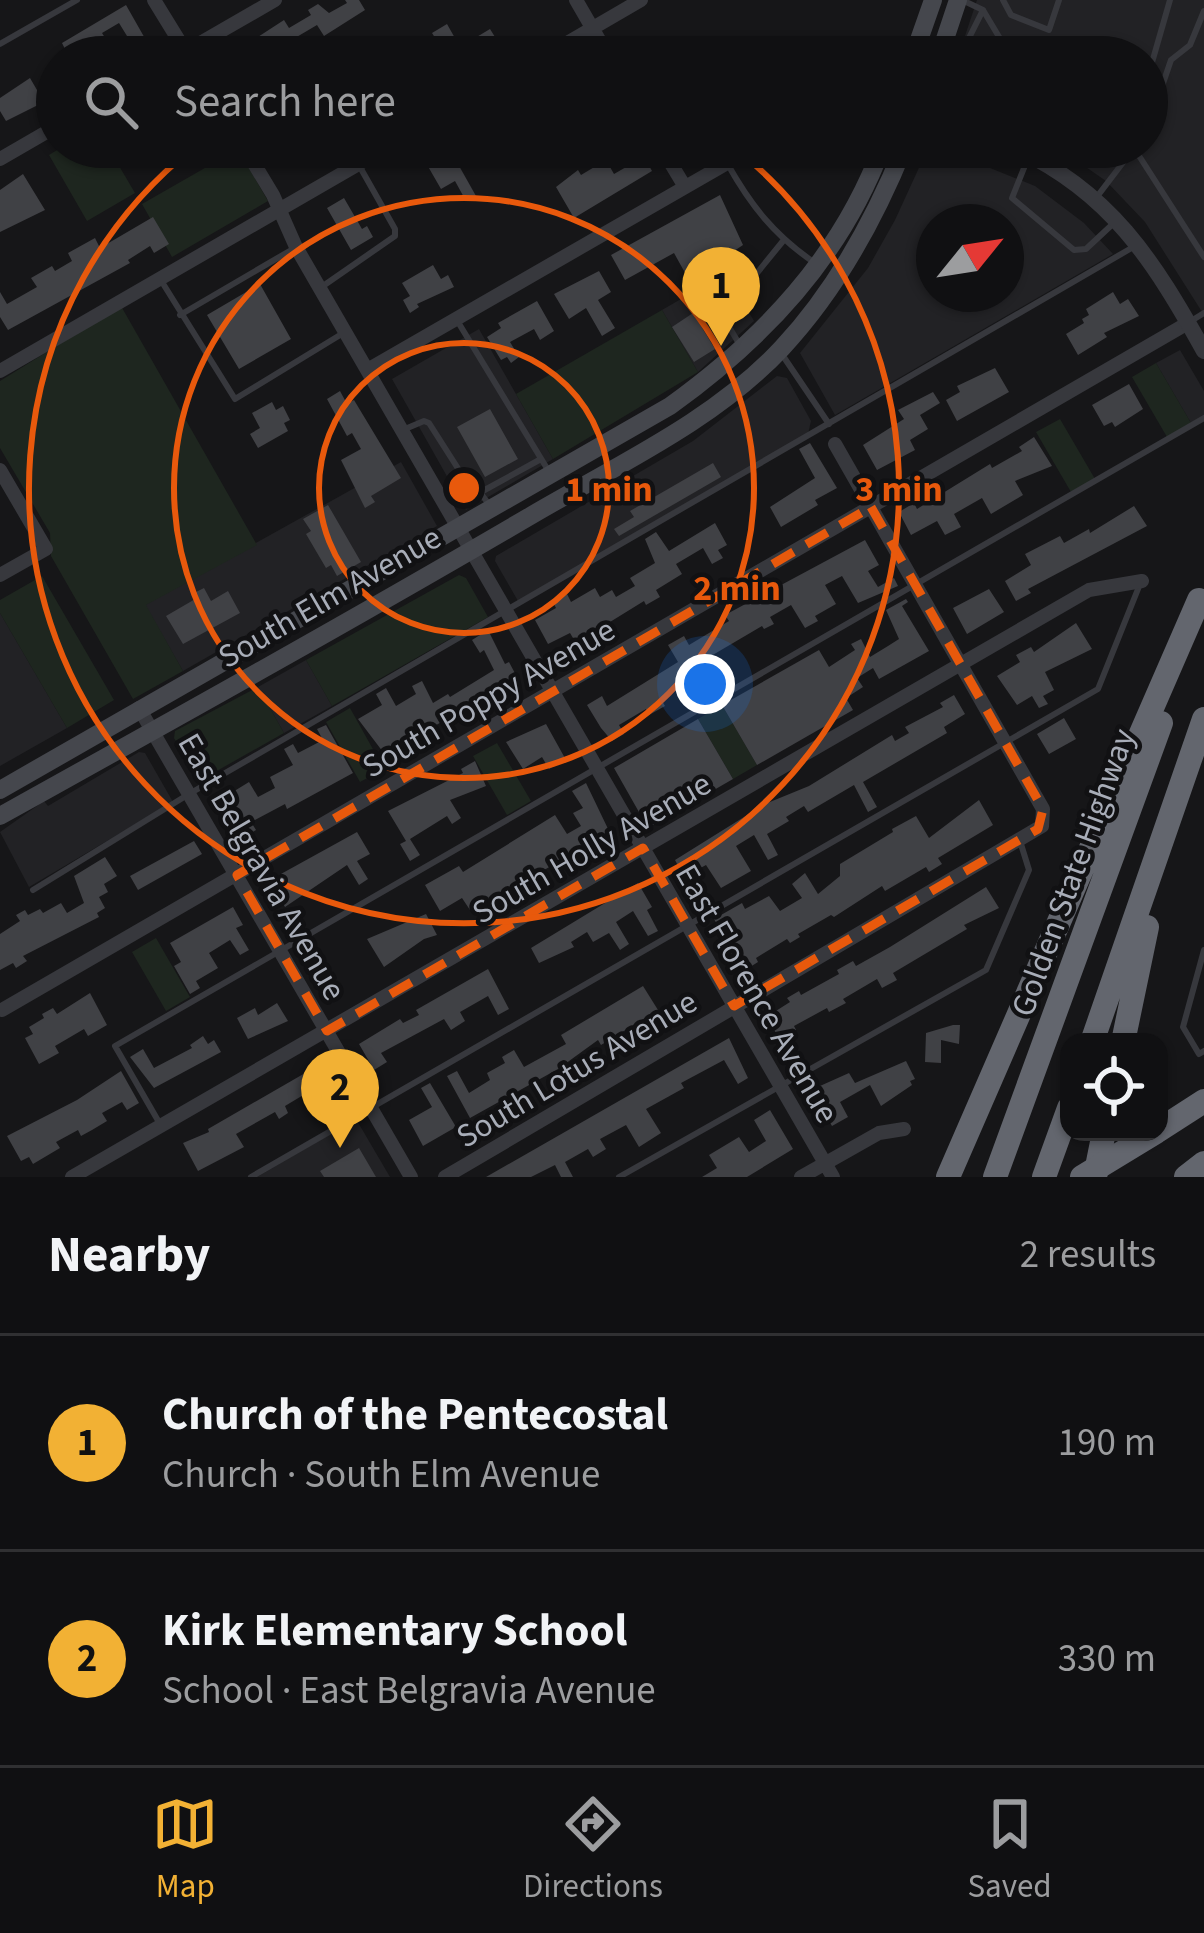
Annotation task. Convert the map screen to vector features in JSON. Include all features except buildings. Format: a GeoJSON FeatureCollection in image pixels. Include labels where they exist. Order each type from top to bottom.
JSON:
{"type":"FeatureCollection","features":[{"type":"Feature","properties":{"kind":"highway"},"geometry":{"type":"LineString","coordinates":[[948,1177],[1202,593]]}},
{"type":"Feature","properties":{"kind":"highway","name":"Golden State Highway"},"geometry":{"type":"LineString","coordinates":[[994,1177],[1142,783],[1202,593]]}},
{"type":"Feature","properties":{"kind":"highway"},"geometry":{"type":"LineString","coordinates":[[1095,1033],[1204,718]]}},
{"type":"Feature","properties":{"kind":"highway"},"geometry":{"type":"LineString","coordinates":[[1125,1033],[1185,780]]}},
{"type":"Feature","properties":{"kind":"highway"},"geometry":{"type":"LineString","coordinates":[[1168,1124],[1204,1101]]}},
{"type":"Feature","properties":{"kind":"highway"},"geometry":{"type":"LineString","coordinates":[[1044,1177],[1060,1133]]}},
{"type":"Feature","properties":{"kind":"highway"},"geometry":{"type":"LineString","coordinates":[[1095,1177],[1102,1141]]}},
{"type":"Feature","properties":{"kind":"highway"},"geometry":{"type":"LineString","coordinates":[[1082,1177],[1141,1141]]}},
{"type":"Feature","properties":{"kind":"highway"},"geometry":{"type":"LineString","coordinates":[[1186,1177],[1204,1162]]}},
{"type":"Feature","properties":{"kind":"main road"},"geometry":{"type":"LineString","coordinates":[[920,36],[933,0]]}},
{"type":"Feature","properties":{"kind":"main road"},"geometry":{"type":"LineString","coordinates":[[947,36],[960,0]]}},
{"type":"Feature","properties":{"kind":"main road","name":"South Elm Avenue"},"geometry":{"type":"LineString","coordinates":[[0,790],[459,530],[546,467],[670,406],[771,324],[818,265],[872,168]]}},
{"type":"Feature","properties":{"kind":"main road","name":"South Elm Avenue"},"geometry":{"type":"LineString","coordinates":[[0,816],[471,550],[729,396],[779,351],[826,297],[895,168]]}},
{"type":"Feature","properties":{"kind":"street"},"geometry":{"type":"LineString","coordinates":[[154,0],[174,36]]}},
{"type":"Feature","properties":{"kind":"street"},"geometry":{"type":"LineString","coordinates":[[215,36],[275,0]]}},
{"type":"Feature","properties":{"kind":"street"},"geometry":{"type":"LineString","coordinates":[[576,0],[597,36]]}},
{"type":"Feature","properties":{"kind":"street"},"geometry":{"type":"LineString","coordinates":[[578,36],[641,0]]}},
{"type":"Feature","properties":{"kind":"street"},"geometry":{"type":"LineString","coordinates":[[0,159],[36,138]]}},
{"type":"Feature","properties":{"kind":"street","name":"East Florence Avenue"},"geometry":{"type":"LineString","coordinates":[[256,168],[296,247],[829,1170]]}},
{"type":"Feature","properties":{"kind":"street"},"geometry":{"type":"LineString","coordinates":[[0,370],[351,168]]}},
{"type":"Feature","properties":{"kind":"street"},"geometry":{"type":"LineString","coordinates":[[674,168],[685,187]]}},
{"type":"Feature","properties":{"kind":"street"},"geometry":{"type":"LineString","coordinates":[[369,369],[718,168]]}},
{"type":"Feature","properties":{"kind":"street"},"geometry":{"type":"LineString","coordinates":[[1048,168],[1096,198],[1118,219],[1196,318],[1204,351]]}},
{"type":"Feature","properties":{"kind":"street","name":"South Poppy Avenue"},"geometry":{"type":"LineString","coordinates":[[2,1010],[1196,318]]}},
{"type":"Feature","properties":{"kind":"street"},"geometry":{"type":"LineString","coordinates":[[836,444],[1006,743]]}},
{"type":"Feature","properties":{"kind":"street"},"geometry":{"type":"LineString","coordinates":[[0,575],[46,549],[1,473]]}},
{"type":"Feature","properties":{"kind":"street","name":"South Holly Avenue"},"geometry":{"type":"LineString","coordinates":[[72,1177],[93,1172],[161,1125],[1089,590],[1142,581]]}},
{"type":"Feature","properties":{"kind":"street","name":"East Belgravia Avenue"},"geometry":{"type":"LineString","coordinates":[[140,708],[411,1177]]}},
{"type":"Feature","properties":{"kind":"street","name":"South Lotus Avenue"},"geometry":{"type":"LineString","coordinates":[[445,1177],[1044,822],[1043,808],[1006,743]]}},
{"type":"Feature","properties":{"kind":"street"},"geometry":{"type":"LineString","coordinates":[[801,1177],[829,1170],[878,1133],[904,1129]]}},
{"type":"Feature","properties":{"kind":"lane"},"geometry":{"type":"LineString","coordinates":[[0,44],[77,0]]}},
{"type":"Feature","properties":{"kind":"lane"},"geometry":{"type":"LineString","coordinates":[[960,0],[983,10],[999,36]]}},
{"type":"Feature","properties":{"kind":"lane"},"geometry":{"type":"LineString","coordinates":[[1003,0],[1011,15],[1049,30],[1059,0]]}},
{"type":"Feature","properties":{"kind":"lane"},"geometry":{"type":"LineString","coordinates":[[1160,36],[1170,0]]}},
{"type":"Feature","properties":{"kind":"lane"},"geometry":{"type":"LineString","coordinates":[[970,36],[983,10]]}},
{"type":"Feature","properties":{"kind":"lane"},"geometry":{"type":"LineString","coordinates":[[1168,69],[1171,60],[1190,45],[1204,11]]}},
{"type":"Feature","properties":{"kind":"lane"},"geometry":{"type":"LineString","coordinates":[[320,288],[395,236],[360,168]]}},
{"type":"Feature","properties":{"kind":"lane"},"geometry":{"type":"LineString","coordinates":[[730,168],[755,211],[783,241],[818,265]]}},
{"type":"Feature","properties":{"kind":"lane"},"geometry":{"type":"LineString","coordinates":[[1018,168],[1012,198],[1074,250],[1086,250],[1118,219]]}},
{"type":"Feature","properties":{"kind":"lane"},"geometry":{"type":"LineString","coordinates":[[1096,198],[1119,168]]}},
{"type":"Feature","properties":{"kind":"lane"},"geometry":{"type":"LineString","coordinates":[[1147,168],[1204,257]]}},
{"type":"Feature","properties":{"kind":"lane"},"geometry":{"type":"LineString","coordinates":[[743,289],[783,241]]}},
{"type":"Feature","properties":{"kind":"lane"},"geometry":{"type":"LineString","coordinates":[[33,890],[189,794],[1138,244]]}},
{"type":"Feature","properties":{"kind":"lane"},"geometry":{"type":"LineString","coordinates":[[180,315],[296,247]]}},
{"type":"Feature","properties":{"kind":"lane"},"geometry":{"type":"LineString","coordinates":[[160,279],[235,399],[345,332]]}},
{"type":"Feature","properties":{"kind":"lane"},"geometry":{"type":"LineString","coordinates":[[706,287],[743,350]]}},
{"type":"Feature","properties":{"kind":"lane"},"geometry":{"type":"LineString","coordinates":[[457,320],[546,467],[481,492]]}},
{"type":"Feature","properties":{"kind":"lane"},"geometry":{"type":"LineString","coordinates":[[779,351],[830,424]]}},
{"type":"Feature","properties":{"kind":"lane"},"geometry":{"type":"LineString","coordinates":[[161,1125],[116,1046],[1204,418]]}},
{"type":"Feature","properties":{"kind":"lane"},"geometry":{"type":"LineString","coordinates":[[402,430],[429,423],[466,481],[481,492],[492,510]]}},
{"type":"Feature","properties":{"kind":"lane"},"geometry":{"type":"LineString","coordinates":[[440,497],[466,481]]}},
{"type":"Feature","properties":{"kind":"lane"},"geometry":{"type":"LineString","coordinates":[[250,1177],[1098,689],[1142,581]]}},
{"type":"Feature","properties":{"kind":"lane"},"geometry":{"type":"LineString","coordinates":[[619,1177],[986,970],[1028,870],[1020,840]]}},
{"type":"Feature","properties":{"kind":"lane"},"geometry":{"type":"LineString","coordinates":[[1204,950],[1183,1028],[1198,1054],[1204,1051]]}},
{"type":"Feature","properties":{"kind":"highlighted area"},"geometry":{"type":"Polygon","coordinates":[[[871,507],[1043,809],[1038,829],[734,1006],[643,848],[327,1031],[237,875],[871,507]]]}},
{"type":"Feature","properties":{"kind":"shaded area"},"geometry":{"type":"Polygon","coordinates":[[[977,0],[1204,0],[1204,315],[1145,222],[1087,168],[1168,168],[1168,36],[965,36],[977,0]]]}},
{"type":"Feature","properties":{"kind":"shaded area"},"geometry":{"type":"Polygon","coordinates":[[[56,168],[120,168],[135,193],[87,221],[56,168]]]}},
{"type":"Feature","properties":{"kind":"shaded area"},"geometry":{"type":"Polygon","coordinates":[[[205,168],[249,168],[268,201],[172,257],[142,204],[205,168]]]}},
{"type":"Feature","properties":{"kind":"shaded area"},"geometry":{"type":"Polygon","coordinates":[[[919,168],[990,168],[1035,186],[1084,223],[1113,254],[1024,306],[1024,204],[916,204],[916,312],[1013,312],[835,415],[800,353],[868,268],[919,168]]]}},
{"type":"Feature","properties":{"kind":"shaded area"},"geometry":{"type":"Polygon","coordinates":[[[726,273],[754,321],[698,372],[662,310],[726,273]]]}},
{"type":"Feature","properties":{"kind":"shaded area"},"geometry":{"type":"Polygon","coordinates":[[[121,306],[257,545],[146,605],[183,671],[133,699],[51,556],[50,533],[0,448],[0,381],[121,306]]]}},
{"type":"Feature","properties":{"kind":"shaded area"},"geometry":{"type":"Polygon","coordinates":[[[662,310],[698,372],[553,459],[516,394],[662,310]]]}},
{"type":"Feature","properties":{"kind":"shaded area"},"geometry":{"type":"Polygon","coordinates":[[[479,329],[553,459],[466,510],[392,379],[479,329]]]}},
{"type":"Feature","properties":{"kind":"shaded area"},"geometry":{"type":"Polygon","coordinates":[[[1180,350],[1204,391],[1204,416],[1191,423],[1156,363],[1180,350]]]}},
{"type":"Feature","properties":{"kind":"shaded area"},"geometry":{"type":"Polygon","coordinates":[[[1156,363],[1191,423],[1167,437],[1132,377],[1156,363]]]}},
{"type":"Feature","properties":{"kind":"shaded area"},"geometry":{"type":"Polygon","coordinates":[[[777,376],[787,378],[811,421],[808,434],[518,601],[496,556],[693,441],[777,376]]]}},
{"type":"Feature","properties":{"kind":"shaded area"},"geometry":{"type":"Polygon","coordinates":[[[1060,419],[1095,479],[1071,492],[1036,432],[1060,419]]]}},
{"type":"Feature","properties":{"kind":"shaded area"},"geometry":{"type":"Polygon","coordinates":[[[401,462],[437,526],[183,671],[145,605],[401,462]]]}},
{"type":"Feature","properties":{"kind":"shaded area"},"geometry":{"type":"Polygon","coordinates":[[[459,575],[466,578],[488,617],[332,706],[306,660],[459,575]]]}},
{"type":"Feature","properties":{"kind":"shaded area"},"geometry":{"type":"Polygon","coordinates":[[[42,576],[114,700],[67,728],[0,613],[0,600],[42,576]]]}},
{"type":"Feature","properties":{"kind":"shaded area"},"geometry":{"type":"Polygon","coordinates":[[[0,613],[67,728],[0,766],[0,613]]]}},
{"type":"Feature","properties":{"kind":"shaded area"},"geometry":{"type":"Polygon","coordinates":[[[306,660],[332,706],[284,733],[258,687],[306,660]]]}},
{"type":"Feature","properties":{"kind":"shaded area"},"geometry":{"type":"Polygon","coordinates":[[[258,687],[284,733],[199,781],[174,738],[175,731],[258,687]]]}},
{"type":"Feature","properties":{"kind":"shaded area"},"geometry":{"type":"Polygon","coordinates":[[[722,705],[757,765],[733,779],[698,719],[722,705]]]}},
{"type":"Feature","properties":{"kind":"shaded area"},"geometry":{"type":"Polygon","coordinates":[[[350,708],[384,769],[360,782],[326,722],[350,708]]]}},
{"type":"Feature","properties":{"kind":"shaded area"},"geometry":{"type":"Polygon","coordinates":[[[497,743],[531,801],[507,815],[473,756],[497,743]]]}},
{"type":"Feature","properties":{"kind":"shaded area"},"geometry":{"type":"Polygon","coordinates":[[[139,752],[145,753],[173,802],[29,887],[0,832],[44,801],[48,806],[139,752]]]}},
{"type":"Feature","properties":{"kind":"shaded area"},"geometry":{"type":"Polygon","coordinates":[[[156,938],[190,997],[166,1011],[132,952],[156,938]]]}},
{"type":"Feature","properties":{"kind":"shaded area"},"geometry":{"type":"Polygon","coordinates":[[[356,1119],[390,1177],[257,1177],[356,1119]]]}},
{"type":"Feature","properties":{"kind":"place","name":"Church of the Pentecostal"},"geometry":{"type":"Point","coordinates":[721,346]}},
{"type":"Feature","properties":{"kind":"place","name":"Kirk Elementary School"},"geometry":{"type":"Point","coordinates":[340,1148]}}]}
